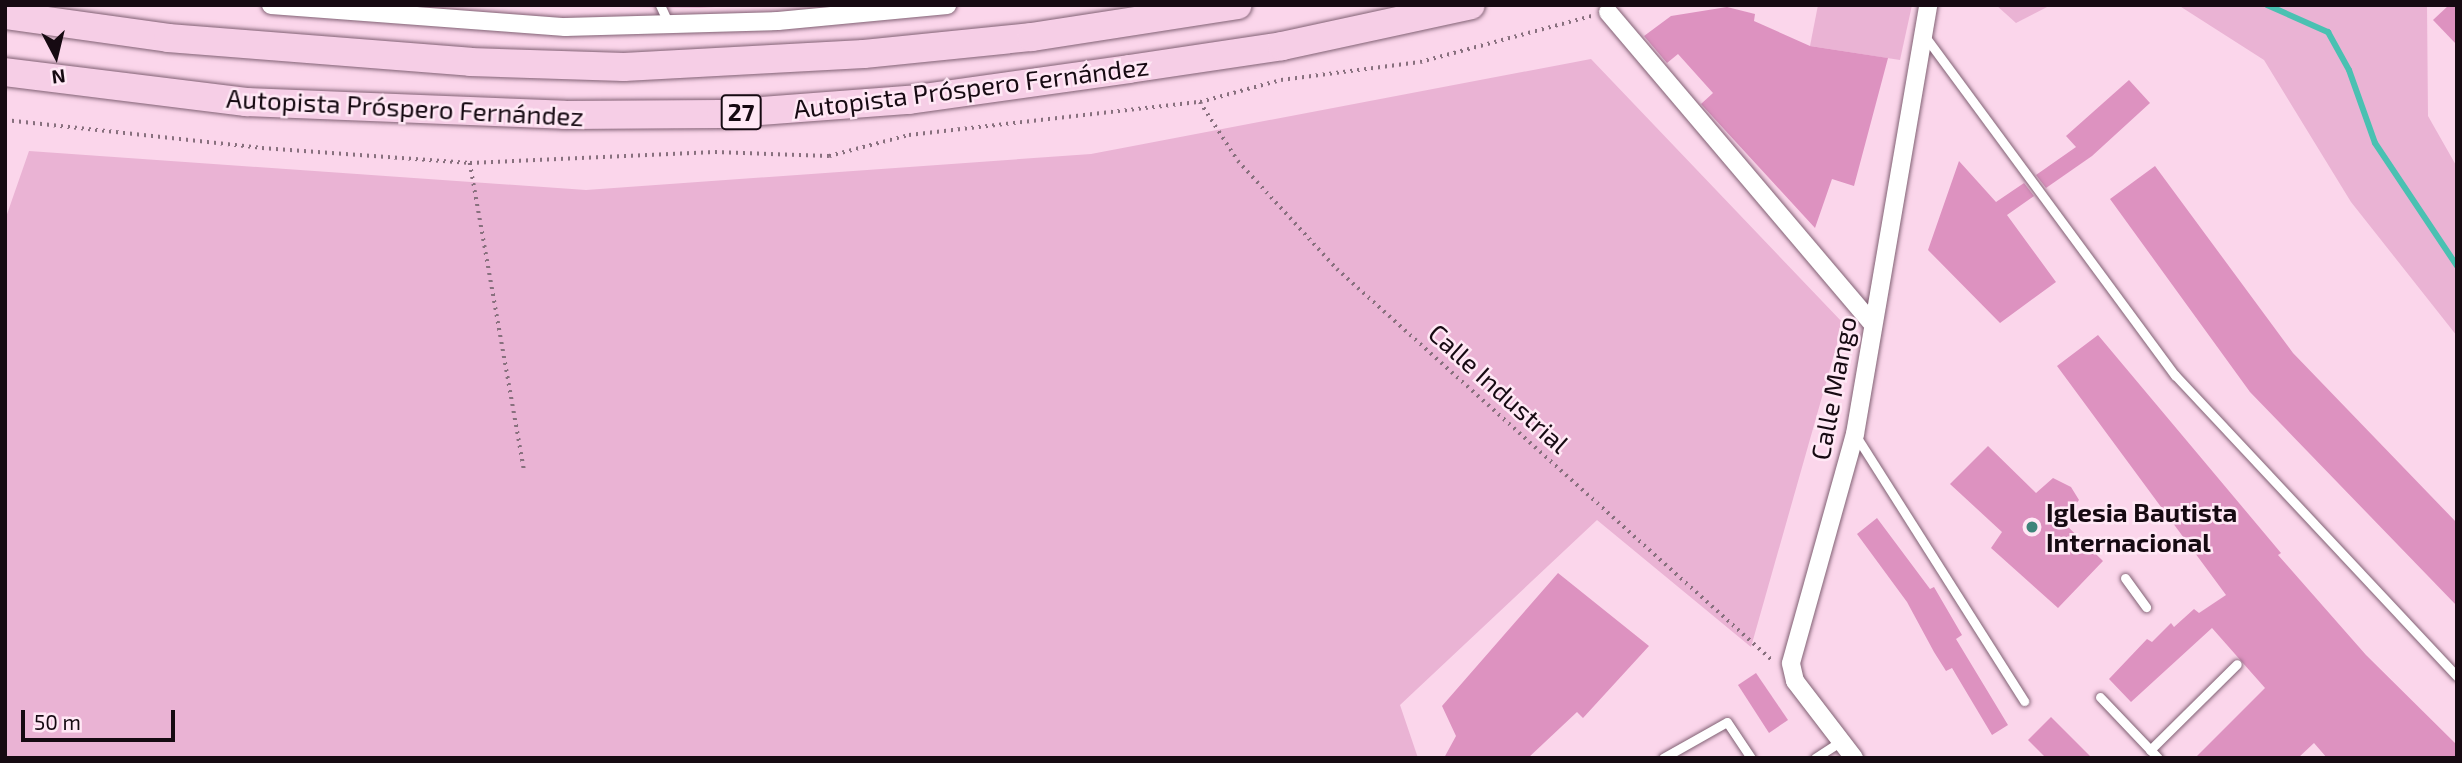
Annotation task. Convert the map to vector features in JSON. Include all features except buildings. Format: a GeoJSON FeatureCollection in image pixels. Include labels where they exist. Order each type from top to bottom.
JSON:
{"type":"FeatureCollection","features":[{"type":"Feature","properties":{"kind":"highway","name":"Autopista Próspero Fernández"},"geometry":{"type":"LineString","coordinates":[[5,15],[222,42],[470,62],[624,67],[877,53],[1032,37],[1238,5]]}},
{"type":"Feature","properties":{"kind":"highway","name":"Autopista Próspero Fernández"},"geometry":{"type":"LineString","coordinates":[[5,72],[246,102],[564,116],[721,114],[909,100],[1129,69],[1282,46],[1471,5]]}},
{"type":"Feature","properties":{"kind":"street"},"geometry":{"type":"LineString","coordinates":[[271,5],[428,11],[565,27],[670,26],[947,5]]}},
{"type":"Feature","properties":{"kind":"street","name":"Calle Mango"},"geometry":{"type":"LineString","coordinates":[[1795,681],[1791,663],[1795,643],[1855,434],[1928,5]]}},
{"type":"Feature","properties":{"kind":"street"},"geometry":{"type":"LineString","coordinates":[[1608,12],[1873,324]]}},
{"type":"Feature","properties":{"kind":"street"},"geometry":{"type":"LineString","coordinates":[[1795,681],[1854,758]]}},
{"type":"Feature","properties":{"kind":"lane"},"geometry":{"type":"LineString","coordinates":[[660,5],[670,26]]}},
{"type":"Feature","properties":{"kind":"lane"},"geometry":{"type":"LineString","coordinates":[[1923,34],[2175,375],[2457,676]]}},
{"type":"Feature","properties":{"kind":"lane"},"geometry":{"type":"LineString","coordinates":[[1855,434],[2024,701]]}},
{"type":"Feature","properties":{"kind":"lane"},"geometry":{"type":"LineString","coordinates":[[2125,578],[2146,607]]}},
{"type":"Feature","properties":{"kind":"lane"},"geometry":{"type":"LineString","coordinates":[[2150,750],[2237,664]]}},
{"type":"Feature","properties":{"kind":"lane"},"geometry":{"type":"LineString","coordinates":[[2100,697],[2158,758]]}},
{"type":"Feature","properties":{"kind":"lane"},"geometry":{"type":"LineString","coordinates":[[1663,758],[1727,722],[1751,758]]}},
{"type":"Feature","properties":{"kind":"lane"},"geometry":{"type":"LineString","coordinates":[[1815,758],[1842,741]]}},
{"type":"Feature","properties":{"kind":"path","name":"Calle Industrial"},"geometry":{"type":"LineString","coordinates":[[1200,102],[1238,161],[1337,269],[1795,681]]}},
{"type":"Feature","properties":{"kind":"path"},"geometry":{"type":"LineString","coordinates":[[470,163],[524,469]]}},
{"type":"Feature","properties":{"kind":"shaded area"},"geometry":{"type":"Polygon","coordinates":[[[465,5],[748,5],[699,8],[465,5]]]}},
{"type":"Feature","properties":{"kind":"shaded area"},"geometry":{"type":"Polygon","coordinates":[[[1818,5],[1912,5],[1900,60],[1810,46],[1818,5]]]}},
{"type":"Feature","properties":{"kind":"shaded area"},"geometry":{"type":"Polygon","coordinates":[[[1996,5],[2051,5],[2016,23],[1996,5]]]}},
{"type":"Feature","properties":{"kind":"shaded area"},"geometry":{"type":"Polygon","coordinates":[[[2178,5],[2427,5],[2428,116],[2457,167],[2457,336],[2351,202],[2264,60],[2178,5]]]}},
{"type":"Feature","properties":{"kind":"shaded area"},"geometry":{"type":"Polygon","coordinates":[[[1591,59],[1843,323],[1751,647],[1597,520],[1400,705],[1418,758],[5,758],[5,220],[29,151],[586,190],[1091,154],[1591,59]]]}},
{"type":"Feature","properties":{"kind":"waterway"},"geometry":{"type":"LineString","coordinates":[[2267,5],[2328,32],[2349,70],[2375,143],[2457,266]]}},
{"type":"Feature","properties":{"kind":"place","name":"Iglesia Bautista Internacional"},"geometry":{"type":"Point","coordinates":[2032,527]}}]}
